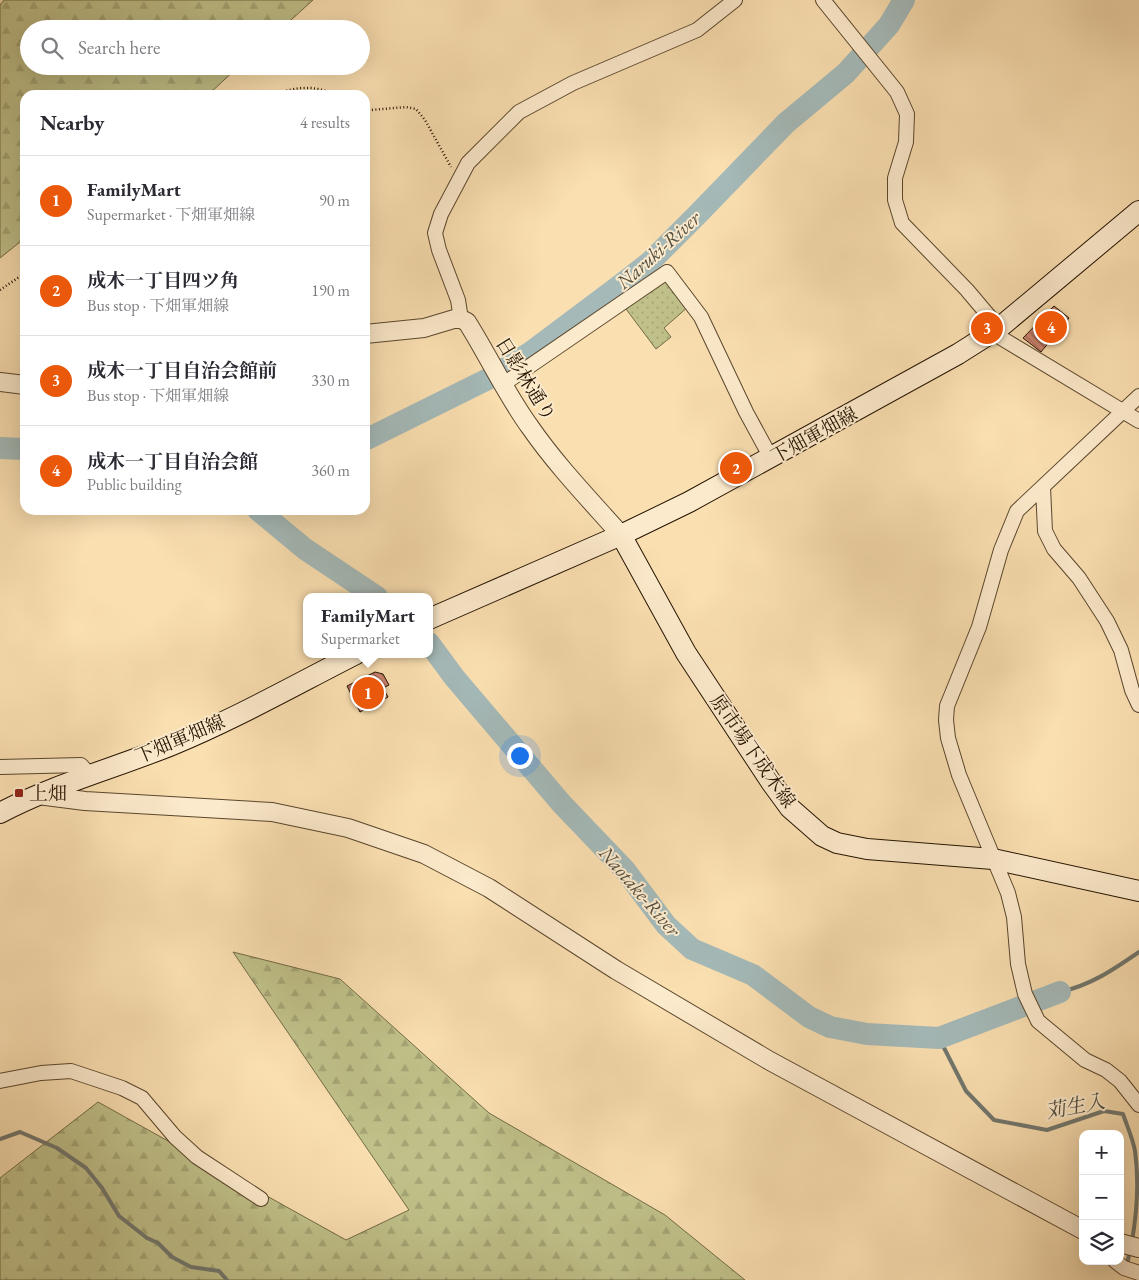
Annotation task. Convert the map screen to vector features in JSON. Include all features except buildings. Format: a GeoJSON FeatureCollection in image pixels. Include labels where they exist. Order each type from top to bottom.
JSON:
{"type":"FeatureCollection","features":[{"type":"Feature","properties":{"kind":"main road","name":"下畑軍畑線"},"geometry":{"type":"LineString","coordinates":[[433,617],[621,535],[689,502],[996,331],[1139,211]]}},
{"type":"Feature","properties":{"kind":"main road","name":"原市場下成木線"},"geometry":{"type":"LineString","coordinates":[[621,535],[686,653],[771,782],[790,808],[807,825],[822,836],[851,846],[993,859],[1139,891]]}},
{"type":"Feature","properties":{"kind":"main road","name":"下畑軍畑線"},"geometry":{"type":"LineString","coordinates":[[0,814],[38,795],[172,745],[223,723],[348,658]]}},
{"type":"Feature","properties":{"kind":"street"},"geometry":{"type":"LineString","coordinates":[[370,333],[424,328],[461,319],[459,305],[439,250],[435,233],[441,214],[468,163],[519,112],[573,83],[697,30],[735,0]]}},
{"type":"Feature","properties":{"kind":"street"},"geometry":{"type":"LineString","coordinates":[[823,0],[874,60],[897,92],[907,114],[906,142],[895,178],[895,200],[902,223],[967,290],[996,331],[1139,421]]}},
{"type":"Feature","properties":{"kind":"street"},"geometry":{"type":"LineString","coordinates":[[500,383],[666,272],[701,318],[746,412],[771,458]]}},
{"type":"Feature","properties":{"kind":"street","name":"日影林通り"},"geometry":{"type":"LineString","coordinates":[[461,319],[467,322],[500,383],[550,456],[621,535]]}},
{"type":"Feature","properties":{"kind":"street"},"geometry":{"type":"LineString","coordinates":[[0,382],[20,384]]}},
{"type":"Feature","properties":{"kind":"street"},"geometry":{"type":"LineString","coordinates":[[1139,396],[1017,511],[1001,550],[979,627],[948,706],[948,738],[959,775],[1008,894],[1014,917],[1018,964],[1025,994],[1034,1014],[1038,1021],[1085,1060],[1106,1070],[1120,1081],[1139,1105]]}},
{"type":"Feature","properties":{"kind":"street"},"geometry":{"type":"LineString","coordinates":[[1043,487],[1048,536],[1054,549],[1108,621],[1139,705]]}},
{"type":"Feature","properties":{"kind":"street"},"geometry":{"type":"LineString","coordinates":[[0,767],[81,765],[90,776]]}},
{"type":"Feature","properties":{"kind":"street"},"geometry":{"type":"LineString","coordinates":[[38,795],[85,801],[272,812],[348,828],[424,854],[489,888],[616,970],[770,1061],[1079,1229]]}},
{"type":"Feature","properties":{"kind":"street"},"geometry":{"type":"LineString","coordinates":[[0,1081],[41,1073],[71,1071],[122,1088],[142,1098],[175,1137],[196,1157],[261,1199]]}},
{"type":"Feature","properties":{"kind":"path"},"geometry":{"type":"LineString","coordinates":[[289,90],[317,87],[325,90]]}},
{"type":"Feature","properties":{"kind":"path"},"geometry":{"type":"LineString","coordinates":[[370,110],[406,107],[416,109],[459,181]]}},
{"type":"Feature","properties":{"kind":"path"},"geometry":{"type":"LineString","coordinates":[[0,290],[20,276]]}},
{"type":"Feature","properties":{"kind":"green space"},"geometry":{"type":"Polygon","coordinates":[[[4,0],[313,0],[291,20],[20,20],[20,75],[229,75],[213,90],[20,90],[20,242],[0,258],[0,5],[4,0]]]}},
{"type":"Feature","properties":{"kind":"green space"},"geometry":{"type":"Polygon","coordinates":[[[664,277],[689,306],[664,328],[671,337],[656,349],[623,305],[664,277]]]}},
{"type":"Feature","properties":{"kind":"green space"},"geometry":{"type":"Polygon","coordinates":[[[233,952],[340,979],[489,1113],[665,1215],[745,1280],[0,1280],[0,1178],[98,1102],[346,1240],[409,1210],[233,952]]]}},
{"type":"Feature","properties":{"kind":"waterway","name":"Naruki-River"},"geometry":{"type":"LineString","coordinates":[[370,438],[490,378],[531,352],[650,262],[786,123],[846,73],[889,25],[904,0]]}},
{"type":"Feature","properties":{"kind":"waterway","name":"Naruki-River"},"geometry":{"type":"LineString","coordinates":[[0,448],[20,449]]}},
{"type":"Feature","properties":{"kind":"waterway","name":"Naotake-River"},"geometry":{"type":"LineString","coordinates":[[264,515],[305,549],[371,593]]}},
{"type":"Feature","properties":{"kind":"waterway","name":"Naotake-River"},"geometry":{"type":"LineString","coordinates":[[433,648],[454,677],[561,803],[625,870],[666,925],[692,949],[753,975],[809,1017],[830,1027],[867,1034],[939,1038],[1060,992]]}},
{"type":"Feature","properties":{"kind":"waterway"},"geometry":{"type":"LineString","coordinates":[[1060,992],[1092,981],[1139,952]]}},
{"type":"Feature","properties":{"kind":"waterway","name":"苅生入"},"geometry":{"type":"LineString","coordinates":[[939,1038],[966,1091],[994,1120],[1047,1130],[1104,1111],[1123,1114],[1133,1142],[1137,1173],[1137,1196],[1132,1241]]}},
{"type":"Feature","properties":{"kind":"waterway"},"geometry":{"type":"LineString","coordinates":[[0,1139],[20,1132],[57,1148],[86,1168],[102,1188],[119,1216],[147,1238],[158,1243],[172,1257],[191,1267],[219,1271],[227,1280]]}},
{"type":"Feature","properties":{"kind":"waterway","name":"苅生入"},"geometry":{"type":"LineString","coordinates":[[1127,1265],[1130,1250]]}},
{"type":"Feature","properties":{"kind":"place","name":"成木一丁目自治会館"},"geometry":{"type":"Point","coordinates":[1051,327]}},
{"type":"Feature","properties":{"kind":"place","name":"成木一丁目自治会館前"},"geometry":{"type":"Point","coordinates":[987,328]}},
{"type":"Feature","properties":{"kind":"place","name":"成木一丁目四ツ角"},"geometry":{"type":"Point","coordinates":[736,468]}},
{"type":"Feature","properties":{"kind":"place","name":"FamilyMart"},"geometry":{"type":"Point","coordinates":[368,693]}},
{"type":"Feature","properties":{"kind":"place","name":"上畑"},"geometry":{"type":"Point","coordinates":[19,793]}}]}
